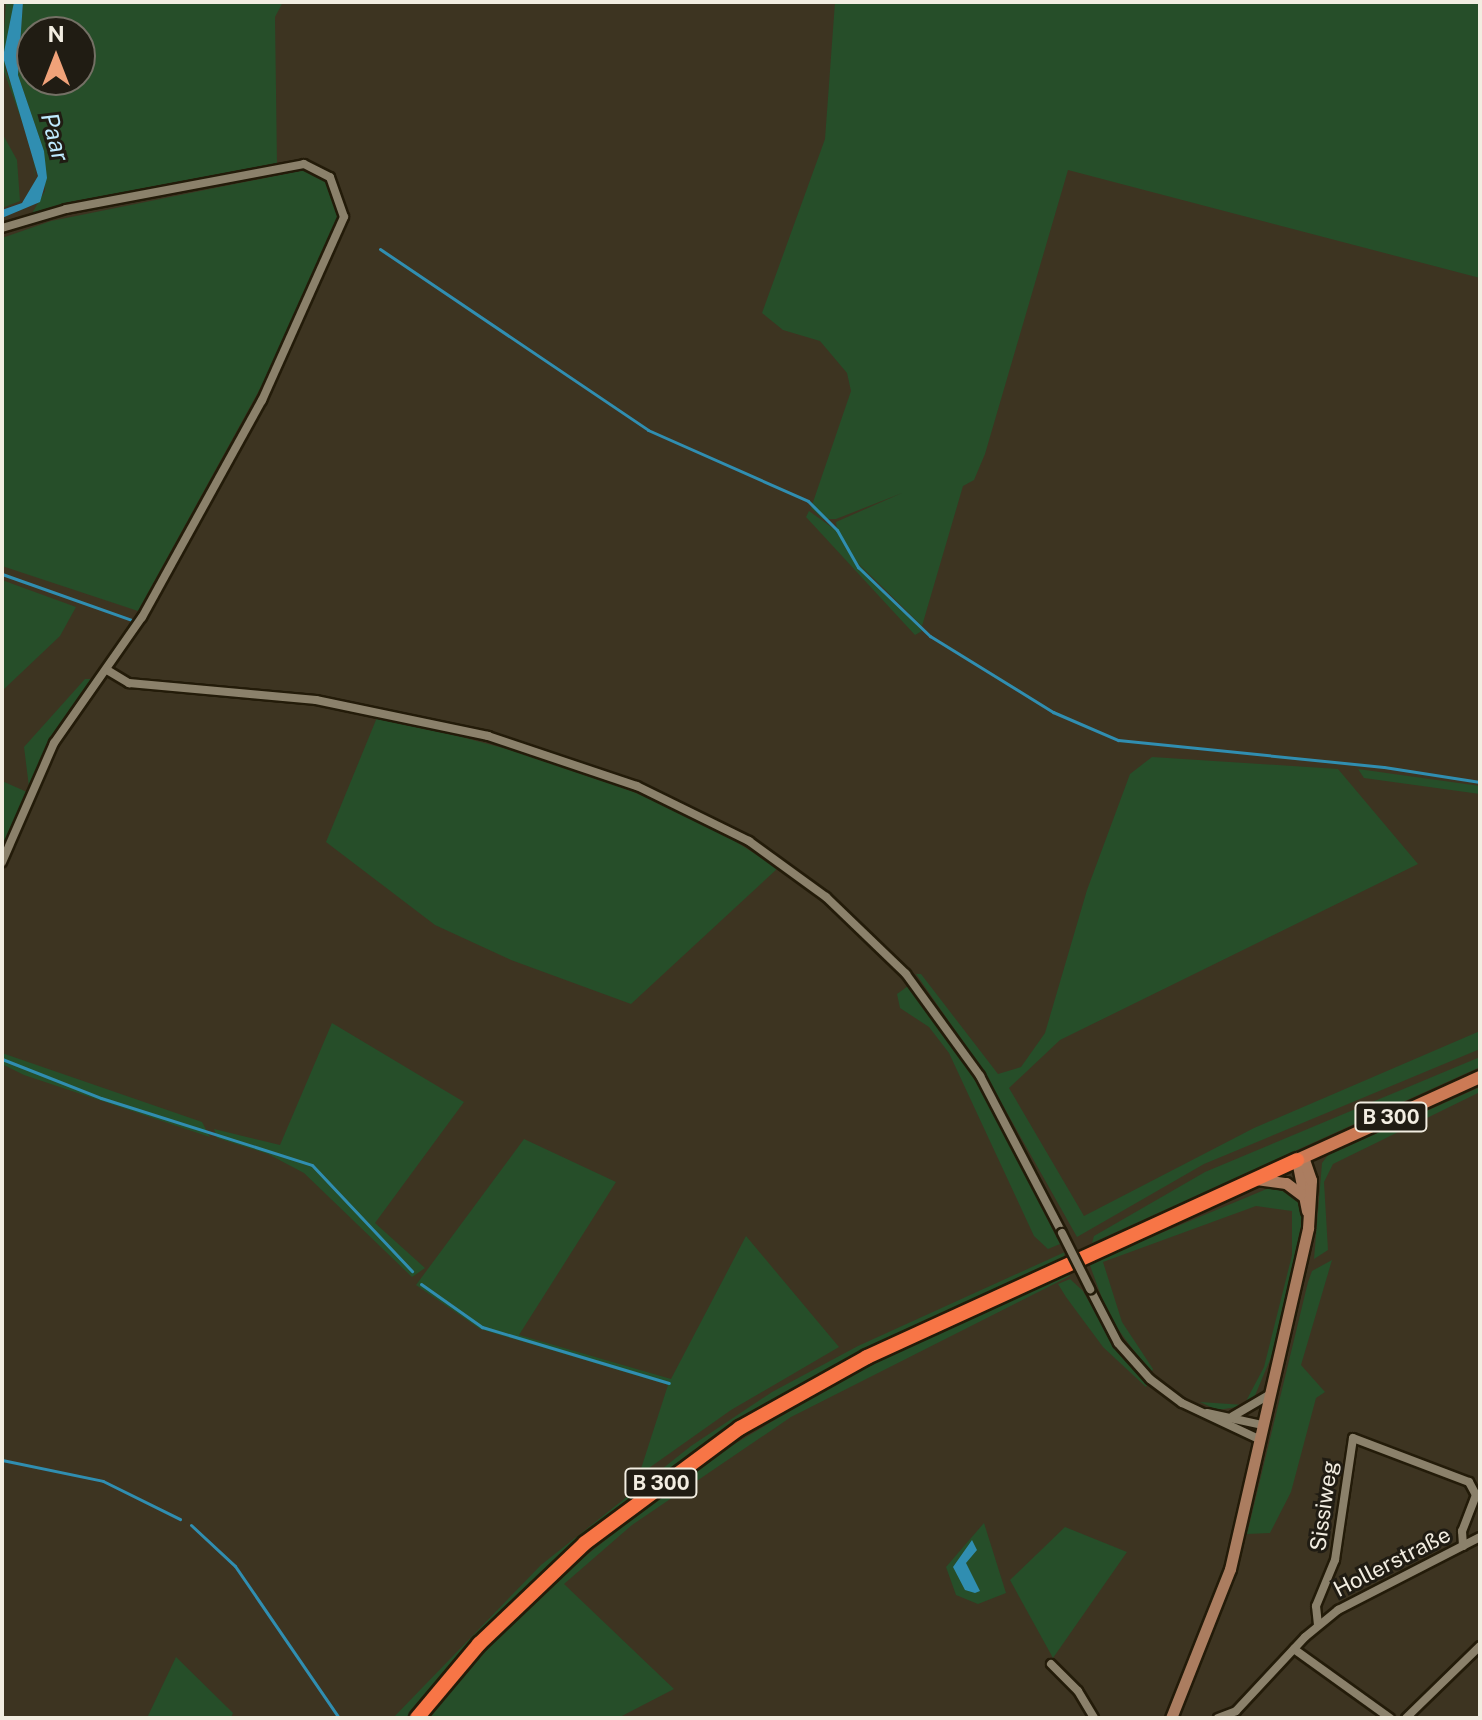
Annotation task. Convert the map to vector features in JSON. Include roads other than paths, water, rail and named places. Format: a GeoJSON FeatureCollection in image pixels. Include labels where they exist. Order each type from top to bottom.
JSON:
{"type":"FeatureCollection","features":[{"type":"Feature","properties":{"kind":"highway","name":"B 300"},"geometry":{"type":"LineString","coordinates":[[417,1718],[479,1644],[566,1560],[661,1483],[740,1428],[867,1357],[1300,1158]]}},
{"type":"Feature","properties":{"kind":"main road","name":"B 300"},"geometry":{"type":"LineString","coordinates":[[1300,1158],[1480,1077]]}},
{"type":"Feature","properties":{"kind":"main road"},"geometry":{"type":"LineString","coordinates":[[1300,1158],[1308,1228]]}},
{"type":"Feature","properties":{"kind":"main road"},"geometry":{"type":"LineString","coordinates":[[1171,1718],[1221,1599],[1270,1394],[1308,1228],[1311,1180],[1300,1158]]}},
{"type":"Feature","properties":{"kind":"main road"},"geometry":{"type":"LineString","coordinates":[[1255,1179],[1286,1183],[1304,1195]]}},
{"type":"Feature","properties":{"kind":"street"},"geometry":{"type":"LineString","coordinates":[[2,228],[66,209],[304,164],[330,177],[342,203],[339,237],[269,387],[142,617],[54,743],[2,862]]}},
{"type":"Feature","properties":{"kind":"street"},"geometry":{"type":"LineString","coordinates":[[107,670],[129,683],[286,695],[488,736],[637,786],[749,841],[826,897],[906,974],[980,1076],[1090,1289],[1133,1361],[1165,1392],[1195,1410],[1259,1439]]}},
{"type":"Feature","properties":{"kind":"street"},"geometry":{"type":"LineString","coordinates":[[1232,1416],[1270,1394]]}},
{"type":"Feature","properties":{"kind":"street"},"geometry":{"type":"LineString","coordinates":[[1195,1410],[1262,1425]]}},
{"type":"Feature","properties":{"kind":"street","name":"Sissiweg"},"geometry":{"type":"LineString","coordinates":[[1318,1625],[1316,1606],[1335,1560],[1353,1438],[1389,1448],[1469,1482],[1476,1495],[1462,1531],[1463,1546]]}},
{"type":"Feature","properties":{"kind":"street","name":"Hollerstraße"},"geometry":{"type":"LineString","coordinates":[[1218,1718],[1236,1711],[1318,1625],[1361,1596],[1480,1537]]}},
{"type":"Feature","properties":{"kind":"street"},"geometry":{"type":"LineString","coordinates":[[1406,1718],[1480,1646]]}},
{"type":"Feature","properties":{"kind":"street"},"geometry":{"type":"LineString","coordinates":[[1294,1649],[1390,1718]]}},
{"type":"Feature","properties":{"kind":"street"},"geometry":{"type":"LineString","coordinates":[[1051,1664],[1078,1691],[1094,1718]]}},
{"type":"Feature","properties":{"kind":"water"},"geometry":{"type":"Polygon","coordinates":[[[14,2],[23,2],[22,16],[16,16],[16,96],[25,96],[44,151],[47,178],[40,202],[2,218],[2,210],[22,203],[38,176],[3,57],[14,2]]]}},
{"type":"Feature","properties":{"kind":"water"},"geometry":{"type":"Polygon","coordinates":[[[972,1540],[977,1550],[966,1563],[980,1591],[975,1593],[965,1590],[953,1567],[972,1540]]]}},
{"type":"Feature","properties":{"kind":"waterway"},"geometry":{"type":"LineString","coordinates":[[380,249],[648,430],[808,501],[837,530],[858,567],[930,636],[1053,712],[1118,740],[1384,767],[1480,782]]}},
{"type":"Feature","properties":{"kind":"waterway"},"geometry":{"type":"LineString","coordinates":[[2,574],[135,621]]}},
{"type":"Feature","properties":{"kind":"waterway"},"geometry":{"type":"LineString","coordinates":[[2,1059],[101,1098],[312,1165],[412,1271]]}},
{"type":"Feature","properties":{"kind":"waterway"},"geometry":{"type":"LineString","coordinates":[[421,1284],[482,1327],[669,1383]]}},
{"type":"Feature","properties":{"kind":"waterway"},"geometry":{"type":"LineString","coordinates":[[2,1460],[103,1481],[180,1519]]}},
{"type":"Feature","properties":{"kind":"waterway"},"geometry":{"type":"LineString","coordinates":[[191,1525],[235,1566],[339,1718]]}},
{"type":"Feature","properties":{"kind":"water label","name":"Paar"},"geometry":{"type":"Point","coordinates":[55,137]}}]}
